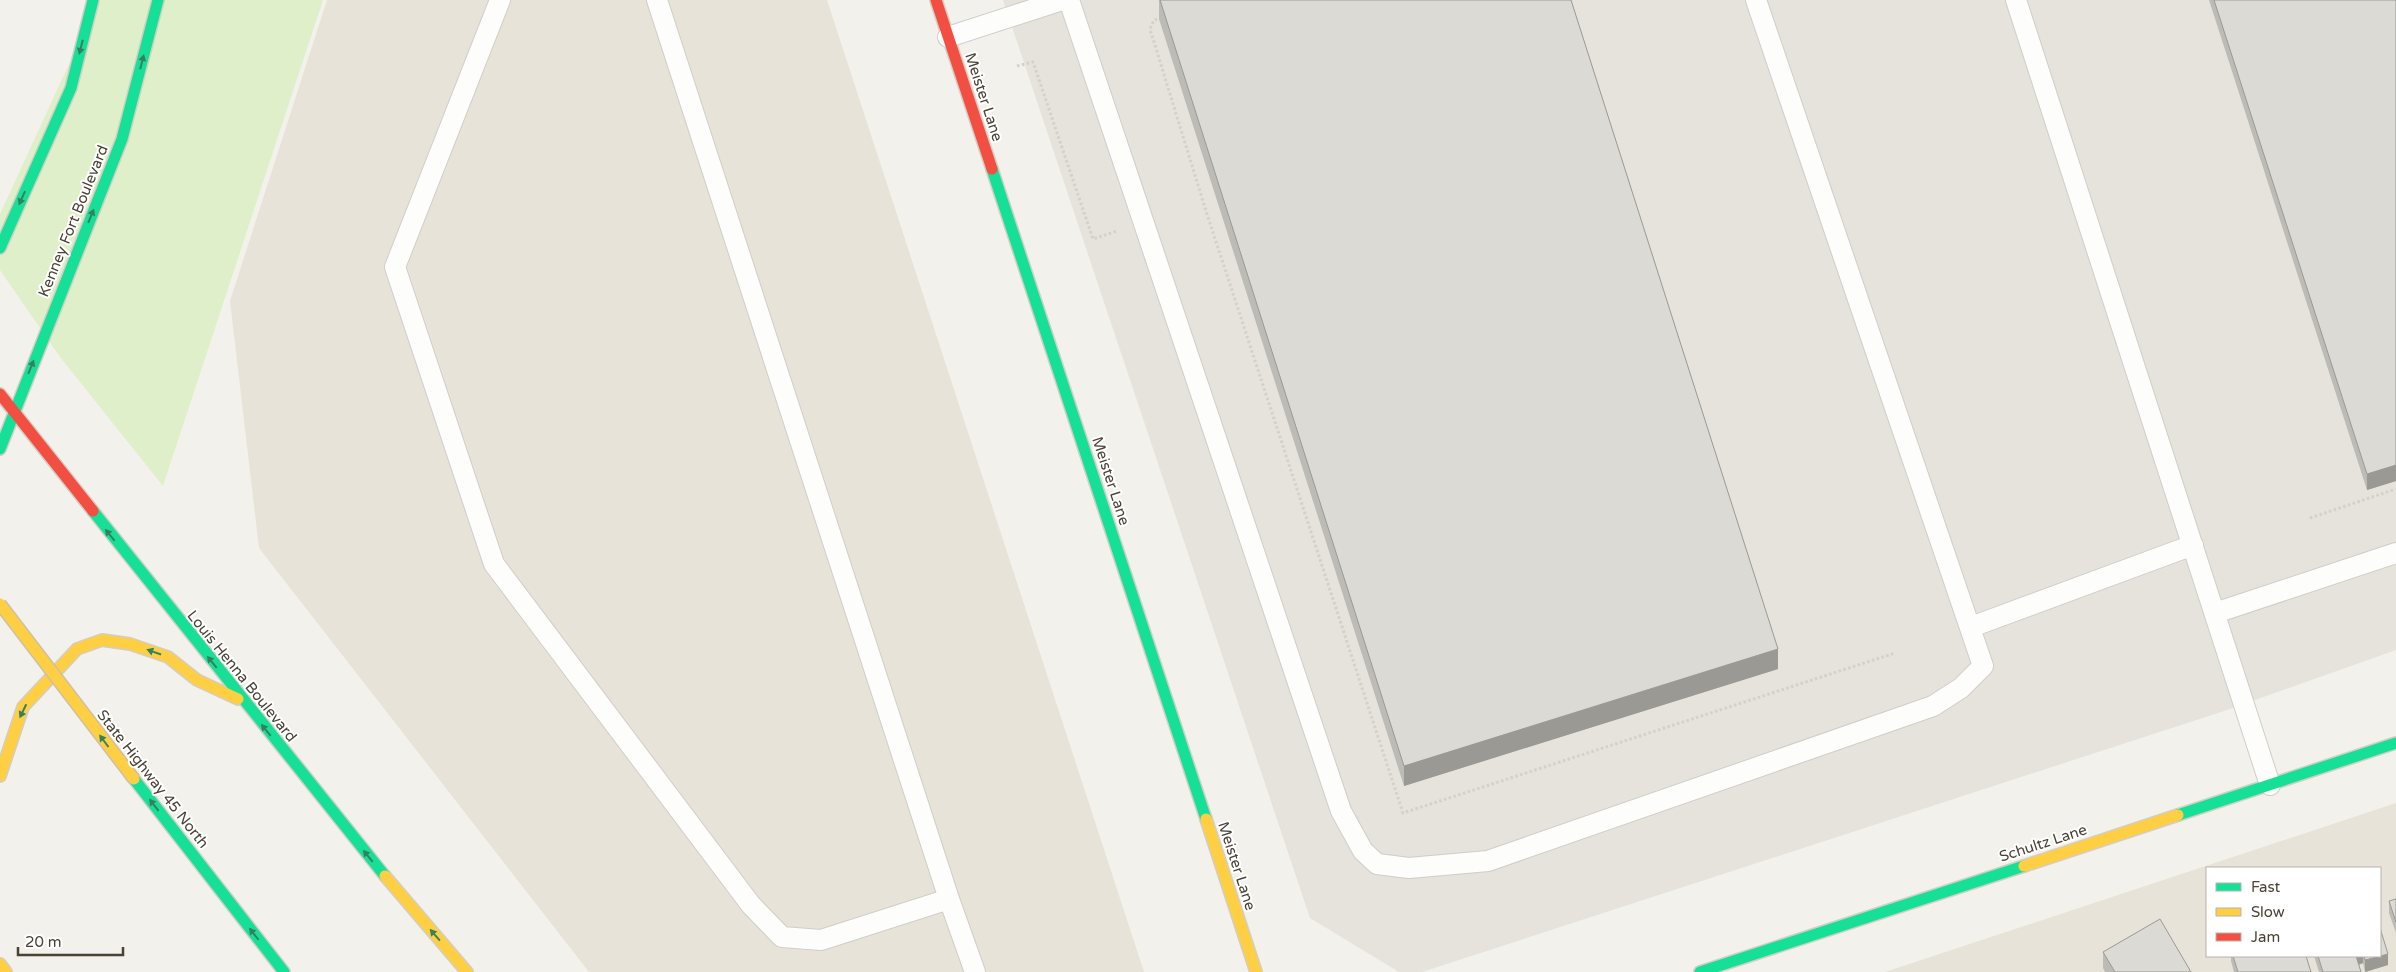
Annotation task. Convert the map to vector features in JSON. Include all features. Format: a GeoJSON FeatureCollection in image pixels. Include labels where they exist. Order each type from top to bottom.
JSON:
{"type":"FeatureCollection","features":[{"type":"Feature","properties":{"kind":"main road"},"geometry":{"type":"LineString","coordinates":[[0,248],[71,88],[93,0]]}},
{"type":"Feature","properties":{"kind":"main road","name":"Kenney Fort Boulevard"},"geometry":{"type":"LineString","coordinates":[[0,449],[122,139],[158,0]]}},
{"type":"Feature","properties":{"kind":"main road","name":"Meister Lane"},"geometry":{"type":"LineString","coordinates":[[936,0],[1256,972]]}},
{"type":"Feature","properties":{"kind":"main road","name":"Louis Henna Boulevard"},"geometry":{"type":"LineString","coordinates":[[0,394],[242,700],[399,894],[468,972]]}},
{"type":"Feature","properties":{"kind":"main road","name":"State Highway 45 North"},"geometry":{"type":"LineString","coordinates":[[0,604],[284,972]]}},
{"type":"Feature","properties":{"kind":"main road"},"geometry":{"type":"LineString","coordinates":[[0,776],[23,707],[77,649],[102,640],[130,644],[168,657],[197,680],[242,700]]}},
{"type":"Feature","properties":{"kind":"main road","name":"Schultz Lane"},"geometry":{"type":"LineString","coordinates":[[1700,972],[2396,743]]}},
{"type":"Feature","properties":{"kind":"main road"},"geometry":{"type":"LineString","coordinates":[[0,964],[6,972]]}},
{"type":"Feature","properties":{"kind":"lane"},"geometry":{"type":"LineString","coordinates":[[500,0],[395,268],[494,564],[751,905],[782,937],[821,940],[949,898]]}},
{"type":"Feature","properties":{"kind":"lane"},"geometry":{"type":"LineString","coordinates":[[657,0],[949,898],[975,972]]}},
{"type":"Feature","properties":{"kind":"lane"},"geometry":{"type":"LineString","coordinates":[[948,37],[1062,0]]}},
{"type":"Feature","properties":{"kind":"lane"},"geometry":{"type":"LineString","coordinates":[[1069,0],[1341,811],[1363,851],[1377,864],[1409,868],[1488,861],[1933,706],[1961,688],[1984,666],[1756,0]]}},
{"type":"Feature","properties":{"kind":"lane"},"geometry":{"type":"LineString","coordinates":[[2016,0],[2270,784]]}},
{"type":"Feature","properties":{"kind":"lane"},"geometry":{"type":"LineString","coordinates":[[1971,627],[2193,545]]}},
{"type":"Feature","properties":{"kind":"lane"},"geometry":{"type":"LineString","coordinates":[[2215,613],[2396,553]]}},
{"type":"Feature","properties":{"kind":"path"},"geometry":{"type":"LineString","coordinates":[[1163,18],[1154,20],[1150,29],[1210,221],[1403,813],[1895,653]]}},
{"type":"Feature","properties":{"kind":"path"},"geometry":{"type":"LineString","coordinates":[[1017,66],[1033,62],[1093,240],[1125,228]]}},
{"type":"Feature","properties":{"kind":"path"},"geometry":{"type":"LineString","coordinates":[[2310,518],[2396,489]]}},
{"type":"Feature","properties":{"kind":"shaded area"},"geometry":{"type":"Polygon","coordinates":[[[327,0],[827,0],[1144,972],[589,972],[259,548],[230,301],[327,0]]]}},
{"type":"Feature","properties":{"kind":"shaded area"},"geometry":{"type":"Polygon","coordinates":[[[1003,0],[2396,0],[2396,650],[2221,712],[1422,972],[1399,972],[1310,918],[1003,0]]]}},
{"type":"Feature","properties":{"kind":"shaded area"},"geometry":{"type":"Polygon","coordinates":[[[2396,803],[2396,972],[1885,972],[2396,803]]]}},
{"type":"Feature","properties":{"kind":"green space"},"geometry":{"type":"Polygon","coordinates":[[[101,0],[323,0],[163,486],[60,357],[0,270],[0,214],[87,25],[101,0]]]}},
{"type":"Feature","properties":{"kind":"building"},"geometry":{"type":"Polygon","coordinates":[[[1160,0],[1571,0],[1778,649],[1404,766],[1160,0]]]}},
{"type":"Feature","properties":{"kind":"building"},"geometry":{"type":"Polygon","coordinates":[[[2214,0],[2396,0],[2396,465],[2367,474],[2214,0]]]}},
{"type":"Feature","properties":{"kind":"building"},"geometry":{"type":"Polygon","coordinates":[[[2396,899],[2396,922],[2389,901],[2396,899]]]}},
{"type":"Feature","properties":{"kind":"building"},"geometry":{"type":"Polygon","coordinates":[[[2160,919],[2191,972],[2115,972],[2103,952],[2160,919]]]}},
{"type":"Feature","properties":{"kind":"building"},"geometry":{"type":"Polygon","coordinates":[[[2381,931],[2388,954],[2381,956],[2381,931]]]}},
{"type":"Feature","properties":{"kind":"building"},"geometry":{"type":"Polygon","coordinates":[[[2233,957],[2306,957],[2311,972],[2238,972],[2233,957]]]}},
{"type":"Feature","properties":{"kind":"building"},"geometry":{"type":"Polygon","coordinates":[[[2318,957],[2356,957],[2361,972],[2323,972],[2318,957]]]}},
{"type":"Feature","properties":{"kind":"building"},"geometry":{"type":"Polygon","coordinates":[[[2364,957],[2376,957],[2365,960],[2364,957]]]}},
{"type":"Feature","properties":{"kind":"traffic: fast"},"geometry":{"type":"LineString","coordinates":[[0,248],[71,88],[93,0]]}},
{"type":"Feature","properties":{"kind":"traffic: fast"},"geometry":{"type":"LineString","coordinates":[[0,449],[122,139],[158,0]]}},
{"type":"Feature","properties":{"kind":"traffic: fast"},"geometry":{"type":"LineString","coordinates":[[992,169],[1206,819]]}},
{"type":"Feature","properties":{"kind":"traffic: fast"},"geometry":{"type":"LineString","coordinates":[[93,511],[385,876]]}},
{"type":"Feature","properties":{"kind":"traffic: fast"},"geometry":{"type":"LineString","coordinates":[[2178,815],[2396,743]]}},
{"type":"Feature","properties":{"kind":"traffic: fast"},"geometry":{"type":"LineString","coordinates":[[134,779],[284,972]]}},
{"type":"Feature","properties":{"kind":"traffic: fast"},"geometry":{"type":"LineString","coordinates":[[1700,972],[2024,866]]}},
{"type":"Feature","properties":{"kind":"traffic: slow"},"geometry":{"type":"LineString","coordinates":[[0,604],[134,779]]}},
{"type":"Feature","properties":{"kind":"traffic: slow"},"geometry":{"type":"LineString","coordinates":[[0,776],[23,707],[77,649],[102,640],[130,644],[168,657],[197,680],[238,699]]}},
{"type":"Feature","properties":{"kind":"traffic: slow"},"geometry":{"type":"LineString","coordinates":[[2024,866],[2178,815]]}},
{"type":"Feature","properties":{"kind":"traffic: slow"},"geometry":{"type":"LineString","coordinates":[[1206,819],[1256,972]]}},
{"type":"Feature","properties":{"kind":"traffic: slow"},"geometry":{"type":"LineString","coordinates":[[385,876],[467,972]]}},
{"type":"Feature","properties":{"kind":"traffic: slow"},"geometry":{"type":"LineString","coordinates":[[0,964],[6,972]]}},
{"type":"Feature","properties":{"kind":"traffic: jam"},"geometry":{"type":"LineString","coordinates":[[936,0],[992,169]]}},
{"type":"Feature","properties":{"kind":"traffic: jam"},"geometry":{"type":"LineString","coordinates":[[0,394],[93,511]]}}]}
